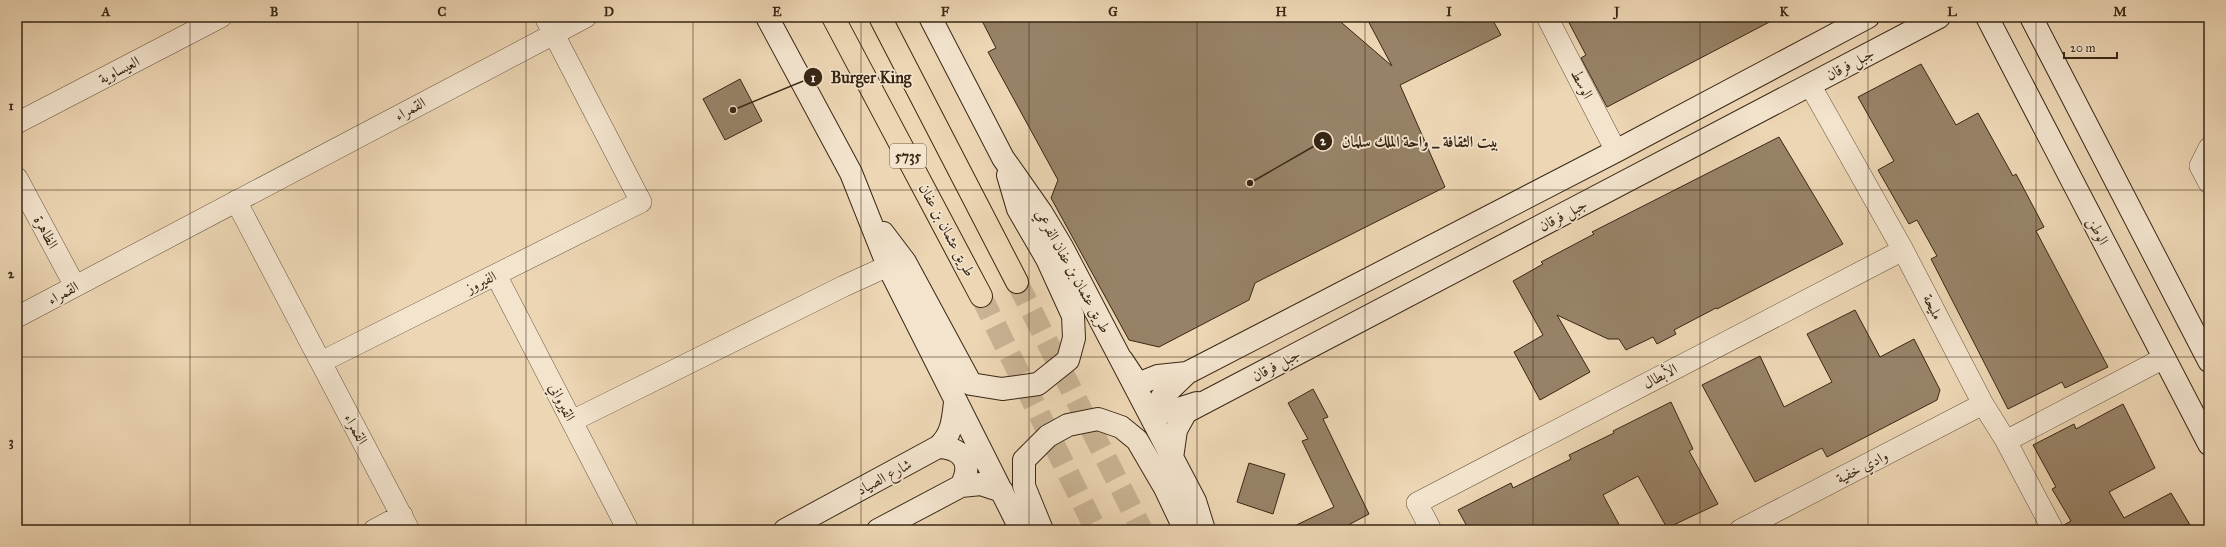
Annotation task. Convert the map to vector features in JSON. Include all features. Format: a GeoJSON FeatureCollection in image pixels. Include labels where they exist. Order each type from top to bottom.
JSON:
{"type":"FeatureCollection","features":[{"type":"Feature","properties":{"kind":"main road","name":"طريق عثمان بن عفان"},"geometry":{"type":"LineString","coordinates":[[834,17],[980,296]]}},
{"type":"Feature","properties":{"kind":"main road","name":"5735"},"geometry":{"type":"LineString","coordinates":[[880,17],[1017,282]]}},
{"type":"Feature","properties":{"kind":"street","name":"العيساوية"},"geometry":{"type":"LineString","coordinates":[[17,123],[221,17]]}},
{"type":"Feature","properties":{"kind":"street","name":"القمراء"},"geometry":{"type":"LineString","coordinates":[[17,317],[236,201],[549,25],[586,17]]}},
{"type":"Feature","properties":{"kind":"street"},"geometry":{"type":"LineString","coordinates":[[767,17],[851,173],[888,266],[955,402],[1021,530]]}},
{"type":"Feature","properties":{"kind":"street","name":"طريق عثمان بن عفان الفرعي"},"geometry":{"type":"LineString","coordinates":[[930,17],[1003,158],[1041,212],[1062,246],[1195,501],[1204,530]]}},
{"type":"Feature","properties":{"kind":"street","name":"الوسط"},"geometry":{"type":"LineString","coordinates":[[1547,17],[1616,151]]}},
{"type":"Feature","properties":{"kind":"street"},"geometry":{"type":"LineString","coordinates":[[1210,399],[1169,412],[1162,397],[1186,373],[1616,151],[1868,17]]}},
{"type":"Feature","properties":{"kind":"street","name":"جبل فرقان"},"geometry":{"type":"LineString","coordinates":[[1172,458],[1176,430],[1186,412],[1939,17]]}},
{"type":"Feature","properties":{"kind":"street","name":"الوطن"},"geometry":{"type":"LineString","coordinates":[[1987,17],[2209,444]]}},
{"type":"Feature","properties":{"kind":"street"},"geometry":{"type":"LineString","coordinates":[[2031,17],[2207,352]]}},
{"type":"Feature","properties":{"kind":"street","name":"الفيروز"},"geometry":{"type":"LineString","coordinates":[[321,362],[641,202],[549,25]]}},
{"type":"Feature","properties":{"kind":"street","name":"مليحة"},"geometry":{"type":"LineString","coordinates":[[1810,85],[1903,250],[1983,404],[2006,442],[2053,530]]}},
{"type":"Feature","properties":{"kind":"street"},"geometry":{"type":"LineString","coordinates":[[2209,148],[2200,166],[2209,184]]}},
{"type":"Feature","properties":{"kind":"street"},"geometry":{"type":"LineString","coordinates":[[866,212],[904,262],[971,384],[1002,389],[1038,384],[1068,360],[1074,338],[1073,316],[1047,259],[1018,209],[1003,158]]}},
{"type":"Feature","properties":{"kind":"street","name":"الظاهرة"},"geometry":{"type":"LineString","coordinates":[[17,178],[75,286]]}},
{"type":"Feature","properties":{"kind":"street","name":"القمراء"},"geometry":{"type":"LineString","coordinates":[[236,201],[405,523]]}},
{"type":"Feature","properties":{"kind":"street","name":"الأبطال"},"geometry":{"type":"LineString","coordinates":[[1431,530],[1417,503],[1903,250]]}},
{"type":"Feature","properties":{"kind":"street"},"geometry":{"type":"LineString","coordinates":[[572,422],[844,286],[888,266]]}},
{"type":"Feature","properties":{"kind":"street","name":"القيرواني"},"geometry":{"type":"LineString","coordinates":[[496,275],[628,530]]}},
{"type":"Feature","properties":{"kind":"street"},"geometry":{"type":"LineString","coordinates":[[2006,442],[2164,358]]}},
{"type":"Feature","properties":{"kind":"street"},"geometry":{"type":"LineString","coordinates":[[1122,360],[1138,384],[1158,376],[1186,373]]}},
{"type":"Feature","properties":{"kind":"street","name":"شارع الصياد"},"geometry":{"type":"LineString","coordinates":[[785,530],[938,447],[949,435],[952,427],[955,402]]}},
{"type":"Feature","properties":{"kind":"street","name":"وادي خفية"},"geometry":{"type":"LineString","coordinates":[[1740,530],[1983,404]]}},
{"type":"Feature","properties":{"kind":"street"},"geometry":{"type":"LineString","coordinates":[[1042,530],[1024,486],[1024,460],[1048,436],[1068,425],[1098,419],[1121,427],[1136,440],[1165,488],[1185,530]]}},
{"type":"Feature","properties":{"kind":"street"},"geometry":{"type":"LineString","coordinates":[[938,447],[950,448],[960,454],[966,464],[966,476],[961,486]]}},
{"type":"Feature","properties":{"kind":"street"},"geometry":{"type":"LineString","coordinates":[[878,530],[961,486],[981,484],[994,486],[1002,491]]}},
{"type":"Feature","properties":{"kind":"street"},"geometry":{"type":"LineString","coordinates":[[374,530],[405,523]]}},
{"type":"Feature","properties":{"kind":"building"},"geometry":{"type":"Polygon","coordinates":[[[980,17],[1335,17],[1392,66],[1366,17],[1491,17],[1501,35],[1400,85],[1445,187],[1255,283],[1249,300],[1159,347],[1129,340],[1051,198],[1058,180],[988,52],[996,48],[980,17]]]}},
{"type":"Feature","properties":{"kind":"building"},"geometry":{"type":"Polygon","coordinates":[[[1566,17],[1779,17],[1607,107],[1581,58],[1586,55],[1566,17]]]}},
{"type":"Feature","properties":{"kind":"building"},"geometry":{"type":"Polygon","coordinates":[[[1921,64],[1956,125],[1978,113],[2013,176],[2016,174],[2044,227],[2036,231],[2108,367],[2065,388],[2062,382],[2008,409],[1931,259],[1937,256],[1917,220],[1909,224],[1878,170],[1894,161],[1858,97],[1921,64]]]}},
{"type":"Feature","properties":{"kind":"building"},"geometry":{"type":"Polygon","coordinates":[[[740,79],[762,121],[725,140],[703,99],[740,79]]]}},
{"type":"Feature","properties":{"kind":"building"},"geometry":{"type":"Polygon","coordinates":[[[1779,137],[1843,244],[1674,330],[1676,334],[1657,344],[1653,337],[1626,350],[1619,339],[1608,339],[1557,315],[1590,372],[1540,400],[1514,352],[1543,335],[1513,281],[1543,264],[1541,262],[1594,234],[1592,232],[1779,137]]]}},
{"type":"Feature","properties":{"kind":"building"},"geometry":{"type":"Polygon","coordinates":[[[1855,310],[1880,357],[1914,339],[1940,390],[1937,400],[1827,457],[1822,448],[1755,482],[1702,385],[1760,356],[1784,407],[1832,382],[1807,334],[1855,310]]]}},
{"type":"Feature","properties":{"kind":"building"},"geometry":{"type":"Polygon","coordinates":[[[1313,389],[1328,417],[1323,419],[1369,514],[1339,530],[1286,530],[1334,507],[1302,441],[1308,439],[1288,403],[1313,389]]]}},
{"type":"Feature","properties":{"kind":"building"},"geometry":{"type":"Polygon","coordinates":[[[1671,402],[1693,449],[1689,451],[1718,504],[1667,528],[1638,476],[1603,495],[1622,530],[1469,530],[1458,510],[1511,483],[1513,488],[1571,459],[1569,455],[1614,433],[1613,431],[1671,402]]]}},
{"type":"Feature","properties":{"kind":"building"},"geometry":{"type":"Polygon","coordinates":[[[2123,404],[2155,468],[2109,492],[2124,518],[2171,493],[2193,530],[2065,530],[2064,525],[2071,521],[2052,489],[2056,487],[2033,445],[2074,424],[2076,429],[2123,404]]]}},
{"type":"Feature","properties":{"kind":"building"},"geometry":{"type":"Polygon","coordinates":[[[1249,463],[1285,474],[1273,514],[1237,502],[1249,463]]]}},
{"type":"Feature","properties":{"kind":"tunnel"},"geometry":{"type":"LineString","coordinates":[[1017,282],[1142,530]]}},
{"type":"Feature","properties":{"kind":"tunnel"},"geometry":{"type":"LineString","coordinates":[[981,296],[1096,530]]}},
{"type":"Feature","properties":{"kind":"place","name":"Burger King"},"geometry":{"type":"Point","coordinates":[733,110]}},
{"type":"Feature","properties":{"kind":"place","name":"بيت الثقافة _ واحة الملك سلمان"},"geometry":{"type":"Point","coordinates":[1250,183]}}]}
